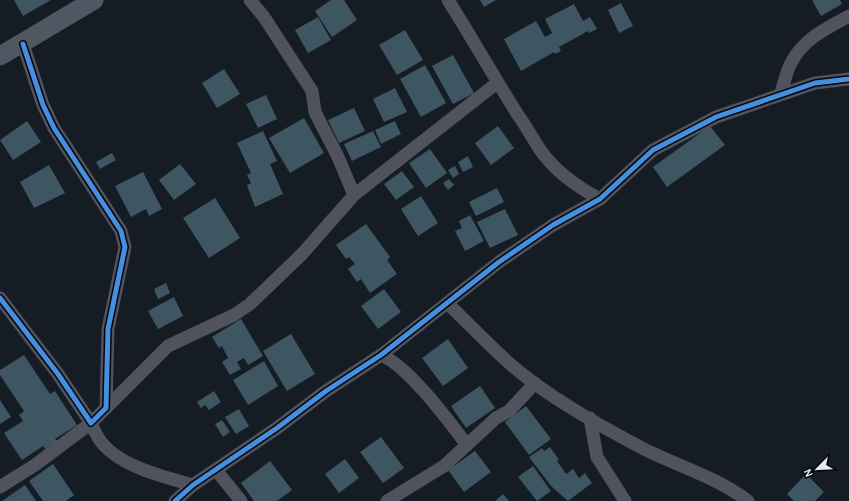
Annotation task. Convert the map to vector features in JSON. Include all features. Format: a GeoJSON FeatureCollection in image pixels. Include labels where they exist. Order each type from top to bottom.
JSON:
{"type":"FeatureCollection","features":[{"type":"Feature","properties":{"kind":"street"},"geometry":{"type":"LineString","coordinates":[[0,56],[23,44],[94,0]]}},
{"type":"Feature","properties":{"kind":"street"},"geometry":{"type":"LineString","coordinates":[[250,0],[264,17],[312,91],[314,112],[338,157],[354,195]]}},
{"type":"Feature","properties":{"kind":"street"},"geometry":{"type":"LineString","coordinates":[[448,0],[497,83],[541,152],[554,166],[580,189],[600,199]]}},
{"type":"Feature","properties":{"kind":"street"},"geometry":{"type":"LineString","coordinates":[[780,95],[791,63],[801,48],[818,34],[849,16]]}},
{"type":"Feature","properties":{"kind":"street"},"geometry":{"type":"LineString","coordinates":[[23,44],[43,104],[54,128],[121,231],[125,247],[121,275],[108,329],[106,408]]}},
{"type":"Feature","properties":{"kind":"street"},"geometry":{"type":"LineString","coordinates":[[175,501],[193,485],[278,428],[326,391],[381,355],[448,304],[499,262],[553,226],[600,199],[653,150],[716,117],[815,83],[849,79]]}},
{"type":"Feature","properties":{"kind":"street"},"geometry":{"type":"LineString","coordinates":[[0,487],[35,465],[91,423],[168,346],[234,316],[250,304],[302,254],[354,195],[497,83]]}},
{"type":"Feature","properties":{"kind":"street"},"geometry":{"type":"LineString","coordinates":[[0,298],[58,374],[91,423],[99,440],[114,454],[139,468],[193,485]]}},
{"type":"Feature","properties":{"kind":"street"},"geometry":{"type":"LineString","coordinates":[[448,304],[510,363],[535,383],[590,418],[643,448],[711,479],[748,501]]}},
{"type":"Feature","properties":{"kind":"street"},"geometry":{"type":"LineString","coordinates":[[381,355],[398,366],[410,377],[467,445]]}},
{"type":"Feature","properties":{"kind":"street"},"geometry":{"type":"LineString","coordinates":[[387,501],[444,466],[496,418],[509,411],[535,383]]}},
{"type":"Feature","properties":{"kind":"street"},"geometry":{"type":"LineString","coordinates":[[590,418],[597,457],[625,501]]}},
{"type":"Feature","properties":{"kind":"street"},"geometry":{"type":"LineString","coordinates":[[216,470],[241,501]]}},
{"type":"Feature","properties":{"kind":"building"},"geometry":{"type":"Polygon","coordinates":[[[14,0],[51,0],[23,16],[14,0]]]}},
{"type":"Feature","properties":{"kind":"building"},"geometry":{"type":"Polygon","coordinates":[[[331,0],[344,0],[357,20],[332,37],[315,11],[331,0]]]}},
{"type":"Feature","properties":{"kind":"building"},"geometry":{"type":"Polygon","coordinates":[[[480,0],[496,0],[484,7],[480,0]]]}},
{"type":"Feature","properties":{"kind":"building"},"geometry":{"type":"Polygon","coordinates":[[[812,0],[840,0],[842,4],[821,16],[812,0]]]}},
{"type":"Feature","properties":{"kind":"building"},"geometry":{"type":"Polygon","coordinates":[[[621,3],[633,26],[619,33],[608,10],[621,3]]]}},
{"type":"Feature","properties":{"kind":"building"},"geometry":{"type":"Polygon","coordinates":[[[574,4],[583,21],[590,17],[597,29],[589,33],[588,31],[559,47],[561,51],[555,54],[554,52],[521,71],[504,39],[536,21],[545,37],[552,33],[545,19],[574,4]]]}},
{"type":"Feature","properties":{"kind":"building"},"geometry":{"type":"Polygon","coordinates":[[[318,17],[331,40],[308,53],[295,30],[318,17]]]}},
{"type":"Feature","properties":{"kind":"building"},"geometry":{"type":"Polygon","coordinates":[[[405,30],[423,60],[397,75],[379,45],[405,30]]]}},
{"type":"Feature","properties":{"kind":"building"},"geometry":{"type":"Polygon","coordinates":[[[453,55],[474,93],[453,104],[432,66],[453,55]]]}},
{"type":"Feature","properties":{"kind":"building"},"geometry":{"type":"Polygon","coordinates":[[[425,65],[446,103],[421,117],[400,79],[425,65]]]}},
{"type":"Feature","properties":{"kind":"building"},"geometry":{"type":"Polygon","coordinates":[[[224,69],[240,94],[217,108],[202,83],[224,69]]]}},
{"type":"Feature","properties":{"kind":"building"},"geometry":{"type":"Polygon","coordinates":[[[395,88],[407,112],[384,122],[373,99],[395,88]]]}},
{"type":"Feature","properties":{"kind":"building"},"geometry":{"type":"Polygon","coordinates":[[[266,95],[277,119],[258,128],[246,104],[266,95]]]}},
{"type":"Feature","properties":{"kind":"building"},"geometry":{"type":"Polygon","coordinates":[[[354,108],[365,131],[339,143],[328,120],[354,108]]]}},
{"type":"Feature","properties":{"kind":"building"},"geometry":{"type":"Polygon","coordinates":[[[304,118],[324,153],[290,173],[269,138],[304,118]]]}},
{"type":"Feature","properties":{"kind":"building"},"geometry":{"type":"Polygon","coordinates":[[[27,121],[41,142],[13,160],[0,140],[27,121]]]}},
{"type":"Feature","properties":{"kind":"building"},"geometry":{"type":"Polygon","coordinates":[[[395,121],[401,134],[381,144],[375,130],[395,121]]]}},
{"type":"Feature","properties":{"kind":"building"},"geometry":{"type":"Polygon","coordinates":[[[498,126],[514,148],[491,165],[475,143],[498,126]]]}},
{"type":"Feature","properties":{"kind":"building"},"geometry":{"type":"Polygon","coordinates":[[[710,126],[725,145],[667,187],[653,167],[710,126]]]}},
{"type":"Feature","properties":{"kind":"building"},"geometry":{"type":"Polygon","coordinates":[[[263,131],[277,161],[270,164],[283,194],[255,207],[247,185],[251,183],[247,175],[251,173],[237,143],[263,131]]]}},
{"type":"Feature","properties":{"kind":"building"},"geometry":{"type":"Polygon","coordinates":[[[373,131],[381,147],[352,161],[344,144],[373,131]]]}},
{"type":"Feature","properties":{"kind":"building"},"geometry":{"type":"Polygon","coordinates":[[[430,149],[447,173],[426,188],[409,163],[430,149]]]}},
{"type":"Feature","properties":{"kind":"building"},"geometry":{"type":"Polygon","coordinates":[[[112,153],[116,160],[100,169],[96,162],[112,153]]]}},
{"type":"Feature","properties":{"kind":"building"},"geometry":{"type":"Polygon","coordinates":[[[468,156],[473,167],[463,172],[458,162],[468,156]]]}},
{"type":"Feature","properties":{"kind":"building"},"geometry":{"type":"Polygon","coordinates":[[[180,164],[196,184],[174,200],[159,180],[180,164]]]}},
{"type":"Feature","properties":{"kind":"building"},"geometry":{"type":"Polygon","coordinates":[[[49,165],[65,193],[34,208],[20,182],[49,165]]]}},
{"type":"Feature","properties":{"kind":"building"},"geometry":{"type":"Polygon","coordinates":[[[455,166],[459,174],[453,178],[448,170],[455,166]]]}},
{"type":"Feature","properties":{"kind":"building"},"geometry":{"type":"Polygon","coordinates":[[[402,171],[414,187],[396,200],[384,184],[402,171]]]}},
{"type":"Feature","properties":{"kind":"building"},"geometry":{"type":"Polygon","coordinates":[[[143,172],[162,209],[149,216],[146,209],[131,217],[115,186],[143,172]]]}},
{"type":"Feature","properties":{"kind":"building"},"geometry":{"type":"Polygon","coordinates":[[[449,179],[454,185],[448,190],[443,183],[449,179]]]}},
{"type":"Feature","properties":{"kind":"building"},"geometry":{"type":"Polygon","coordinates":[[[497,188],[504,202],[476,216],[469,202],[497,188]]]}},
{"type":"Feature","properties":{"kind":"building"},"geometry":{"type":"Polygon","coordinates":[[[421,196],[438,223],[418,236],[401,209],[421,196]]]}},
{"type":"Feature","properties":{"kind":"building"},"geometry":{"type":"Polygon","coordinates":[[[215,198],[240,238],[209,258],[183,218],[215,198]]]}},
{"type":"Feature","properties":{"kind":"building"},"geometry":{"type":"Polygon","coordinates":[[[505,209],[518,235],[490,248],[477,222],[505,209]]]}},
{"type":"Feature","properties":{"kind":"building"},"geometry":{"type":"Polygon","coordinates":[[[470,215],[484,241],[465,251],[455,231],[462,228],[459,221],[470,215]]]}},
{"type":"Feature","properties":{"kind":"building"},"geometry":{"type":"Polygon","coordinates":[[[366,224],[390,257],[387,260],[397,274],[370,293],[361,279],[357,282],[348,269],[355,264],[349,257],[346,259],[336,245],[366,224]]]}},
{"type":"Feature","properties":{"kind":"building"},"geometry":{"type":"Polygon","coordinates":[[[166,283],[170,293],[158,299],[154,289],[166,283]]]}},
{"type":"Feature","properties":{"kind":"building"},"geometry":{"type":"Polygon","coordinates":[[[384,289],[401,312],[378,329],[361,306],[384,289]]]}},
{"type":"Feature","properties":{"kind":"building"},"geometry":{"type":"Polygon","coordinates":[[[174,297],[183,316],[158,329],[148,311],[174,297]]]}},
{"type":"Feature","properties":{"kind":"building"},"geometry":{"type":"Polygon","coordinates":[[[241,319],[263,356],[248,365],[244,358],[237,362],[241,369],[230,375],[222,362],[228,358],[222,346],[219,348],[212,337],[241,319]]]}},
{"type":"Feature","properties":{"kind":"building"},"geometry":{"type":"Polygon","coordinates":[[[291,334],[315,374],[287,391],[263,351],[291,334]]]}},
{"type":"Feature","properties":{"kind":"building"},"geometry":{"type":"Polygon","coordinates":[[[448,339],[468,368],[443,386],[422,358],[448,339]]]}},
{"type":"Feature","properties":{"kind":"building"},"geometry":{"type":"Polygon","coordinates":[[[24,355],[50,394],[55,391],[77,425],[55,439],[57,441],[45,449],[43,446],[22,460],[4,433],[23,421],[19,415],[24,411],[0,375],[0,370],[24,355]]]}},
{"type":"Feature","properties":{"kind":"building"},"geometry":{"type":"Polygon","coordinates":[[[264,361],[278,386],[248,405],[233,380],[264,361]]]}},
{"type":"Feature","properties":{"kind":"building"},"geometry":{"type":"Polygon","coordinates":[[[480,386],[495,408],[466,428],[451,406],[480,386]]]}},
{"type":"Feature","properties":{"kind":"building"},"geometry":{"type":"Polygon","coordinates":[[[214,391],[221,402],[209,410],[205,405],[201,408],[197,402],[214,391]]]}},
{"type":"Feature","properties":{"kind":"building"},"geometry":{"type":"Polygon","coordinates":[[[0,400],[11,417],[0,424],[0,400]]]}},
{"type":"Feature","properties":{"kind":"building"},"geometry":{"type":"Polygon","coordinates":[[[526,406],[551,439],[529,455],[505,422],[526,406]]]}},
{"type":"Feature","properties":{"kind":"building"},"geometry":{"type":"Polygon","coordinates":[[[239,409],[249,426],[236,434],[225,417],[239,409]]]}},
{"type":"Feature","properties":{"kind":"building"},"geometry":{"type":"Polygon","coordinates":[[[222,420],[230,432],[223,437],[215,424],[222,420]]]}},
{"type":"Feature","properties":{"kind":"building"},"geometry":{"type":"Polygon","coordinates":[[[381,437],[404,468],[383,483],[360,452],[381,437]]]}},
{"type":"Feature","properties":{"kind":"building"},"geometry":{"type":"Polygon","coordinates":[[[550,447],[566,474],[573,469],[579,478],[585,473],[592,483],[568,501],[551,486],[529,457],[542,448],[544,451],[550,447]]]}},
{"type":"Feature","properties":{"kind":"building"},"geometry":{"type":"Polygon","coordinates":[[[475,451],[491,472],[464,492],[448,470],[475,451]]]}},
{"type":"Feature","properties":{"kind":"building"},"geometry":{"type":"Polygon","coordinates":[[[345,459],[359,478],[339,493],[325,474],[345,459]]]}},
{"type":"Feature","properties":{"kind":"building"},"geometry":{"type":"Polygon","coordinates":[[[270,461],[292,490],[277,501],[254,501],[241,483],[270,461]]]}},
{"type":"Feature","properties":{"kind":"building"},"geometry":{"type":"Polygon","coordinates":[[[53,464],[74,495],[66,501],[43,501],[29,481],[53,464]]]}},
{"type":"Feature","properties":{"kind":"building"},"geometry":{"type":"Polygon","coordinates":[[[533,466],[551,491],[537,501],[518,477],[533,466]]]}},
{"type":"Feature","properties":{"kind":"building"},"geometry":{"type":"Polygon","coordinates":[[[806,474],[824,492],[815,501],[794,501],[787,494],[806,474]]]}},
{"type":"Feature","properties":{"kind":"building"},"geometry":{"type":"Polygon","coordinates":[[[25,485],[36,501],[2,501],[25,485]]]}},
{"type":"Feature","properties":{"kind":"building"},"geometry":{"type":"Polygon","coordinates":[[[503,494],[509,501],[495,501],[503,494]]]}},
{"type":"Feature","properties":{"kind":"cycle path"},"geometry":{"type":"LineString","coordinates":[[0,298],[58,374],[91,423],[106,408],[108,329],[125,247],[121,231],[54,128],[43,105],[23,44]]}},
{"type":"Feature","properties":{"kind":"cycle path"},"geometry":{"type":"LineString","coordinates":[[175,501],[193,485],[277,428],[326,391],[381,355],[499,262],[553,225],[600,199],[653,150],[716,117],[815,83],[849,79]]}}]}
